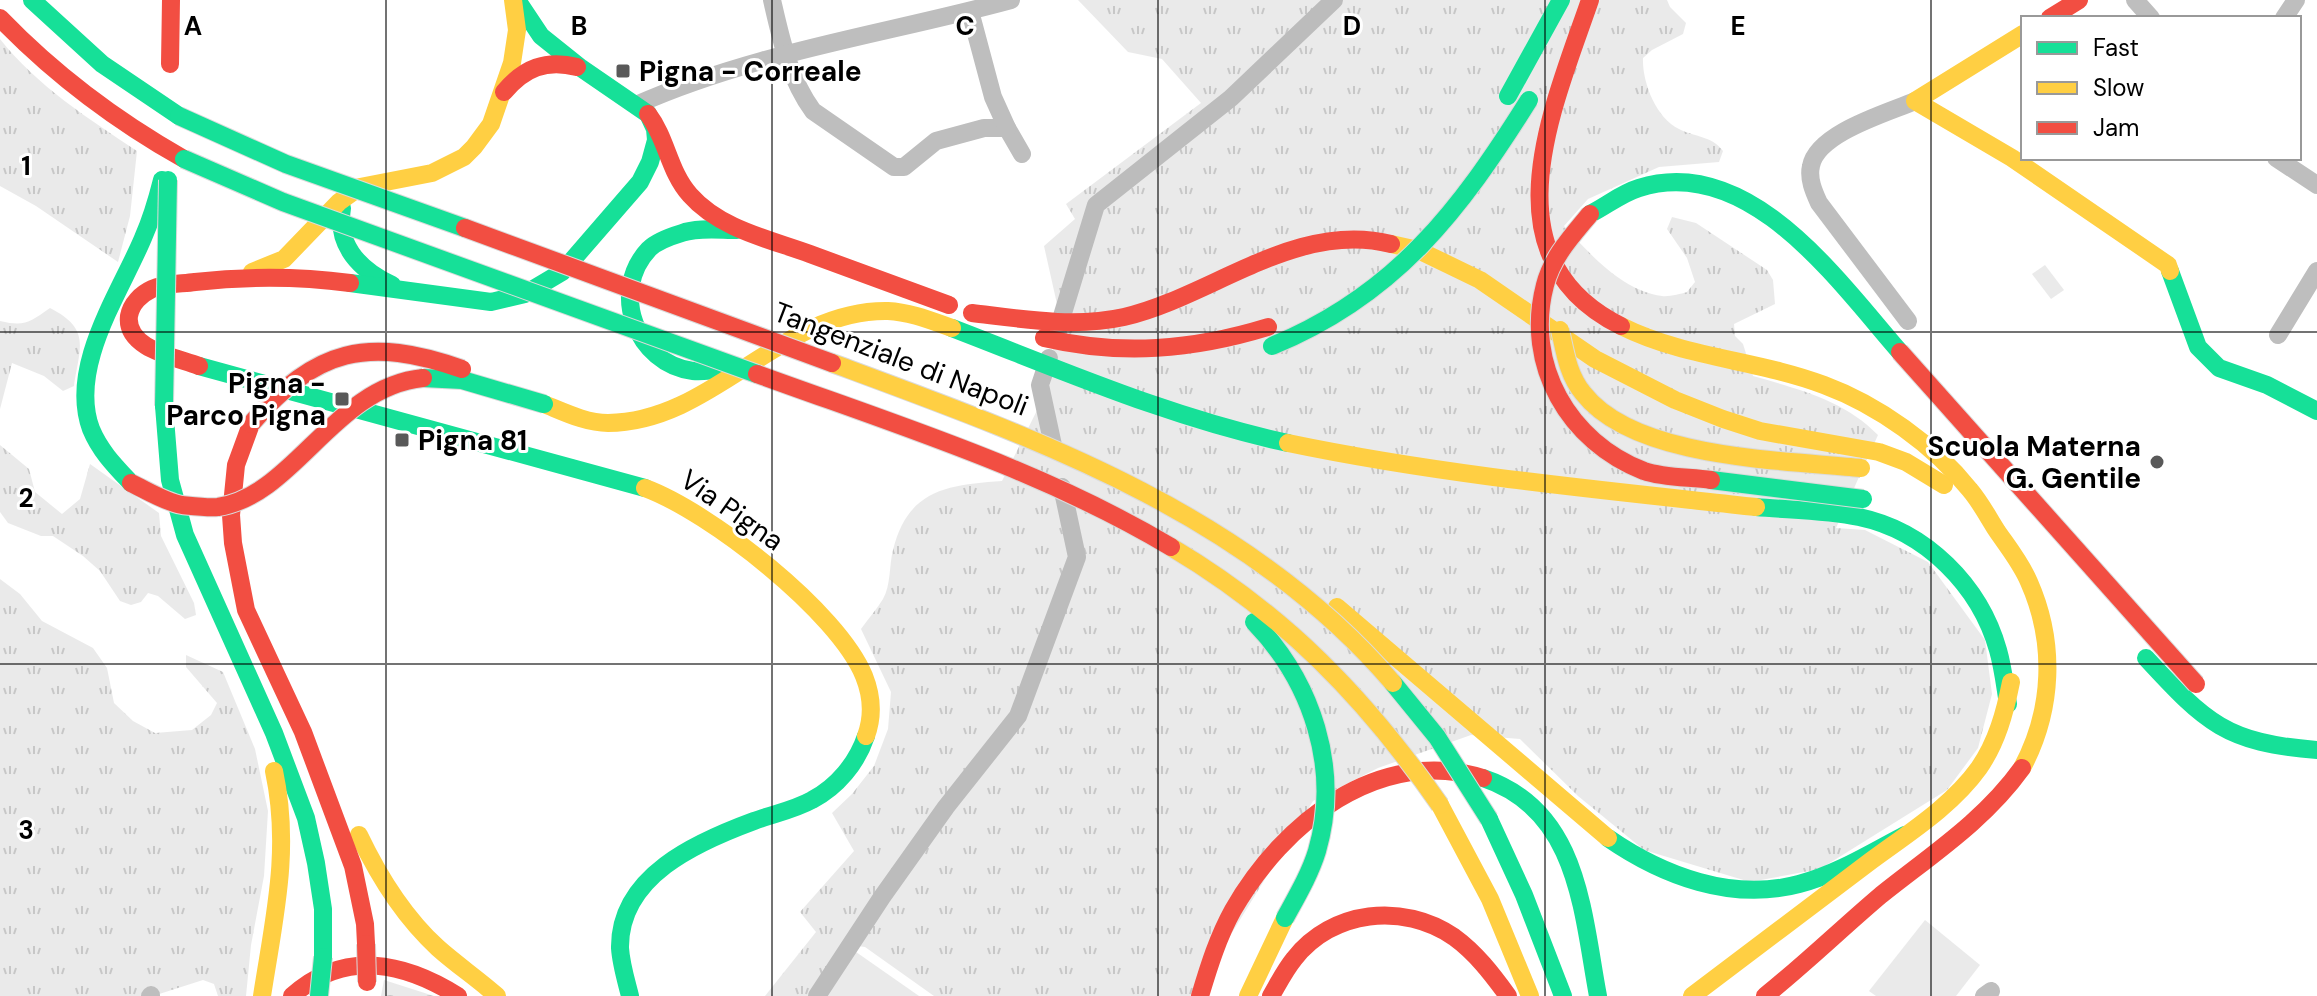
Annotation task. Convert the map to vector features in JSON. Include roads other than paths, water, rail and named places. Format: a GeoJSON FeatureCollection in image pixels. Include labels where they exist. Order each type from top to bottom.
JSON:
{"type":"FeatureCollection","features":[{"type":"Feature","properties":{"kind":"main road","name":"Tangenziale di Napoli"},"geometry":{"type":"LineString","coordinates":[[32,0],[102,64],[179,116],[273,159],[668,301],[990,423],[1097,468],[1172,505],[1241,549],[1288,585],[1373,662],[1439,741],[1489,819],[1524,895],[1563,996]]}},
{"type":"Feature","properties":{"kind":"main road"},"geometry":{"type":"LineString","coordinates":[[170,64],[171,0]]}},
{"type":"Feature","properties":{"kind":"main road","name":"Via Pigna"},"geometry":{"type":"LineString","coordinates":[[515,0],[541,36],[581,68],[642,109],[656,140],[646,172],[562,272],[525,294],[491,302],[315,278],[234,278],[156,287],[136,299],[128,320],[133,338],[148,348],[217,373],[623,480],[679,502],[731,537],[836,632],[860,667],[870,698],[870,730],[855,762],[843,777],[811,801],[682,853],[666,863],[640,888],[630,905],[621,935],[622,968],[630,996]]}},
{"type":"Feature","properties":{"kind":"main road","name":"Via Pigna"},"geometry":{"type":"LineString","coordinates":[[234,278],[284,259],[349,194],[371,184],[418,177],[464,157],[483,136],[500,98],[515,48],[515,0]]}},
{"type":"Feature","properties":{"kind":"main road"},"geometry":{"type":"LineString","coordinates":[[1501,108],[1561,0]]}},
{"type":"Feature","properties":{"kind":"main road"},"geometry":{"type":"LineString","coordinates":[[1259,351],[1313,329],[1343,311],[1409,260],[1481,176],[1540,81],[1584,0]]}},
{"type":"Feature","properties":{"kind":"main road"},"geometry":{"type":"LineString","coordinates":[[1590,0],[1544,141],[1540,164],[1538,211],[1544,239],[1555,265],[1585,303],[1615,326],[1630,333],[1776,371],[1839,391],[1873,409],[1916,440],[1968,487],[2029,581],[2040,610],[2047,650],[2044,711],[2025,762],[2008,789],[1973,822],[1879,897],[1765,996]]}},
{"type":"Feature","properties":{"kind":"main road"},"geometry":{"type":"LineString","coordinates":[[2053,16],[2079,0]]}},
{"type":"Feature","properties":{"kind":"main road"},"geometry":{"type":"LineString","coordinates":[[0,18],[59,76],[89,100],[184,159],[308,211],[760,374],[979,457],[1086,501],[1180,551],[1234,586],[1327,665],[1387,729],[1440,805],[1477,872],[1530,996]]}},
{"type":"Feature","properties":{"kind":"main road"},"geometry":{"type":"LineString","coordinates":[[2021,35],[1915,101],[2012,158],[2168,265],[2198,347],[2219,368],[2267,385],[2317,411]]}},
{"type":"Feature","properties":{"kind":"main road","name":"Via Pigna"},"geometry":{"type":"LineString","coordinates":[[500,98],[529,68],[562,62],[581,68]]}},
{"type":"Feature","properties":{"kind":"main road"},"geometry":{"type":"LineString","coordinates":[[642,109],[662,131],[673,171],[691,198],[713,216],[746,231],[1049,339],[1109,349],[1161,350],[1222,340],[1297,315],[1324,300],[1379,260],[1408,233],[1445,189]]}},
{"type":"Feature","properties":{"kind":"main road"},"geometry":{"type":"LineString","coordinates":[[319,996],[324,911],[319,868],[305,810],[191,550],[177,510],[165,439],[165,180],[144,235],[95,339],[85,390],[94,438],[110,463],[131,483],[156,498],[187,506],[215,506],[241,500],[269,485],[293,465],[329,426],[362,400],[377,390],[414,379],[451,378],[544,404]]}},
{"type":"Feature","properties":{"kind":"main road"},"geometry":{"type":"LineString","coordinates":[[2008,704],[1998,646],[1982,611],[1959,577],[1930,548],[1861,508],[1647,472],[1615,458],[1584,435],[1563,409],[1549,382],[1540,350],[1538,320],[1546,278],[1553,261],[1569,235],[1590,214],[1622,193],[1666,181],[1695,181],[1733,192],[1759,205],[1785,225],[2211,699],[2229,712],[2262,726],[2308,730]]}},
{"type":"Feature","properties":{"kind":"main road","name":"Via Pigna"},"geometry":{"type":"LineString","coordinates":[[349,194],[340,216],[339,228],[348,250],[374,276],[387,284],[412,291]]}},
{"type":"Feature","properties":{"kind":"main road"},"geometry":{"type":"LineString","coordinates":[[1792,258],[1749,221],[1723,209],[1693,201],[1652,202],[1627,212],[1602,231],[1579,255],[1566,282],[1559,322],[1567,364],[1579,386],[1598,409],[1641,436],[1671,445],[1861,468],[1914,482],[1949,502]]}},
{"type":"Feature","properties":{"kind":"main road"},"geometry":{"type":"LineString","coordinates":[[746,231],[710,227],[689,229],[676,232],[653,246],[633,274],[629,286],[629,313],[639,337],[659,358],[681,369],[726,369],[763,357]]}},
{"type":"Feature","properties":{"kind":"main road"},"geometry":{"type":"LineString","coordinates":[[972,313],[1070,325],[1093,322],[1144,311],[1259,262],[1303,248],[1347,240],[1374,240],[1420,252],[1470,274],[1596,360],[1678,401],[1759,430],[1899,458],[1964,501],[2005,544]]}},
{"type":"Feature","properties":{"kind":"main road"},"geometry":{"type":"LineString","coordinates":[[366,989],[365,924],[353,866],[302,730],[246,610],[231,515],[236,465],[251,424],[267,403],[299,375],[331,360],[369,351],[405,351],[444,361],[592,421],[629,422],[674,408],[822,324],[868,311],[895,312],[922,317],[1076,378],[1184,416],[1287,443],[1608,492],[1861,508],[1884,503]]}},
{"type":"Feature","properties":{"kind":"main road"},"geometry":{"type":"LineString","coordinates":[[1009,349],[1079,366],[1111,369]]}},
{"type":"Feature","properties":{"kind":"main road"},"geometry":{"type":"LineString","coordinates":[[1172,505],[1256,548],[1323,594],[1628,853],[1666,871],[1709,885],[1782,888],[1840,868],[1905,835]]}},
{"type":"Feature","properties":{"kind":"main road"},"geometry":{"type":"LineString","coordinates":[[1969,516],[2005,544]]}},
{"type":"Feature","properties":{"kind":"main road"},"geometry":{"type":"LineString","coordinates":[[1124,520],[1256,624],[1277,647],[1316,723],[1323,758],[1325,799],[1322,828],[1314,860],[1248,996]]}},
{"type":"Feature","properties":{"kind":"main road"},"geometry":{"type":"LineString","coordinates":[[1692,996],[1905,835],[1964,785],[1979,768],[2008,704],[2010,635],[2004,615]]}},
{"type":"Feature","properties":{"kind":"main road"},"geometry":{"type":"LineString","coordinates":[[2136,647],[2199,714],[2222,730],[2255,743],[2317,750]]}},
{"type":"Feature","properties":{"kind":"main road"},"geometry":{"type":"LineString","coordinates":[[262,996],[281,891],[284,848],[281,806],[267,728]]}},
{"type":"Feature","properties":{"kind":"main road"},"geometry":{"type":"LineString","coordinates":[[302,730],[331,776],[377,871],[402,911],[436,946],[497,996]]}},
{"type":"Feature","properties":{"kind":"main road"},"geometry":{"type":"LineString","coordinates":[[1200,996],[1214,945],[1240,894],[1260,867],[1302,824],[1327,804],[1382,778],[1398,773],[1436,770],[1468,774],[1503,784],[1527,800],[1549,824],[1567,856],[1574,879],[1598,996]]}},
{"type":"Feature","properties":{"kind":"main road"},"geometry":{"type":"LineString","coordinates":[[1271,996],[1290,962],[1317,936],[1350,920],[1385,914],[1418,918],[1462,940],[1489,968],[1508,996]]}},
{"type":"Feature","properties":{"kind":"main road"},"geometry":{"type":"LineString","coordinates":[[292,996],[299,988],[345,967],[380,964],[418,973],[458,996]]}},
{"type":"Feature","properties":{"kind":"street"},"geometry":{"type":"LineString","coordinates":[[772,0],[785,54],[813,111],[894,167],[904,167],[936,141],[984,128],[1007,128]]}},
{"type":"Feature","properties":{"kind":"street"},"geometry":{"type":"LineString","coordinates":[[642,109],[661,94],[785,54],[1011,0]]}},
{"type":"Feature","properties":{"kind":"street"},"geometry":{"type":"LineString","coordinates":[[2135,0],[2149,16]]}},
{"type":"Feature","properties":{"kind":"street"},"geometry":{"type":"LineString","coordinates":[[970,11],[993,97],[1022,154]]}},
{"type":"Feature","properties":{"kind":"street"},"geometry":{"type":"LineString","coordinates":[[1908,321],[1829,217],[1813,190],[1811,166],[1816,153],[1829,140],[1915,101]]}},
{"type":"Feature","properties":{"kind":"street"},"geometry":{"type":"LineString","coordinates":[[1839,113],[1852,128]]}},
{"type":"Feature","properties":{"kind":"street"},"geometry":{"type":"LineString","coordinates":[[2279,160],[2317,185]]}},
{"type":"Feature","properties":{"kind":"street"},"geometry":{"type":"LineString","coordinates":[[2278,335],[2317,271]]}},
{"type":"Feature","properties":{"kind":"waterway"},"geometry":{"type":"LineString","coordinates":[[1059,326],[1096,205],[1231,98],[1334,0]]}},
{"type":"Feature","properties":{"kind":"waterway"},"geometry":{"type":"LineString","coordinates":[[1049,358],[1040,385],[1054,450]]}},
{"type":"Feature","properties":{"kind":"waterway"},"geometry":{"type":"LineString","coordinates":[[817,996],[946,807],[1018,716],[1077,557],[1062,487]]}},
{"type":"Feature","properties":{"kind":"place","name":"Pigna - Correale"},"geometry":{"type":"Point","coordinates":[623,71]}},
{"type":"Feature","properties":{"kind":"place","name":"Pigna - Parco Pigna"},"geometry":{"type":"Point","coordinates":[342,399]}},
{"type":"Feature","properties":{"kind":"place","name":"Pigna 81"},"geometry":{"type":"Point","coordinates":[402,440]}},
{"type":"Feature","properties":{"kind":"place","name":"Scuola Materna G. Gentile"},"geometry":{"type":"Point","coordinates":[2157,462]}}]}
